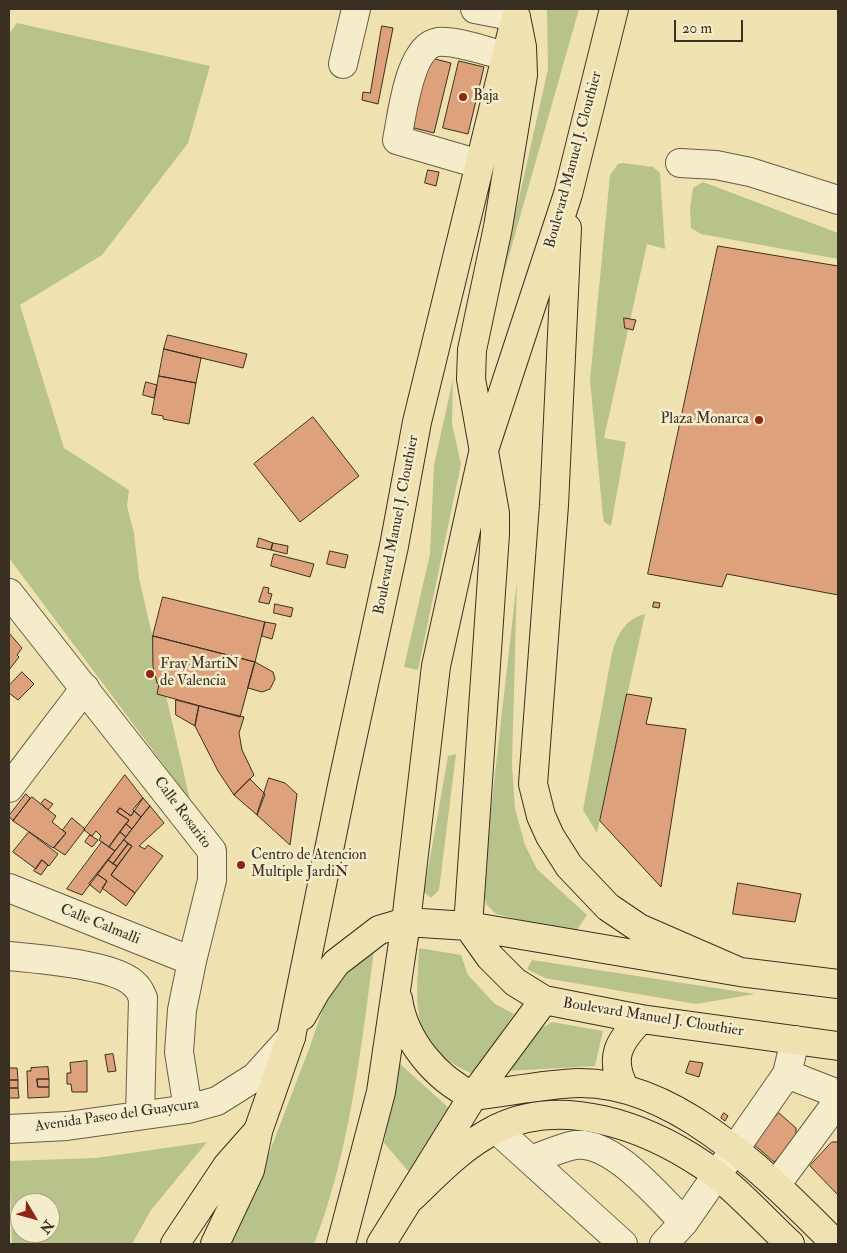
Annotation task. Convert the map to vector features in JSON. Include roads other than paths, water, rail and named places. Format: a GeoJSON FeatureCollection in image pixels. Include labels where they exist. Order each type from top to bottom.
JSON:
{"type":"FeatureCollection","features":[{"type":"Feature","properties":{"kind":"main road","name":"Boulevard Manuel J. Clouthier"},"geometry":{"type":"LineString","coordinates":[[341,1244],[380,1092],[406,922],[436,666],[483,453],[568,194],[614,9]]}},
{"type":"Feature","properties":{"kind":"main road","name":"Boulevard Manuel J. Clouthier"},"geometry":{"type":"LineString","coordinates":[[175,1244],[227,1166],[258,1131],[290,1037],[394,546],[417,422],[516,13]]}},
{"type":"Feature","properties":{"kind":"main road","name":"Boulevard Manuel J. Clouthier"},"geometry":{"type":"LineString","coordinates":[[516,13],[522,47],[523,75],[498,227],[472,350],[471,379],[495,513],[495,534],[468,926],[490,957],[515,982],[544,1000],[641,1019],[838,1046]]}},
{"type":"Feature","properties":{"kind":"main road"},"geometry":{"type":"LineString","coordinates":[[568,194],[554,505],[533,784],[541,816],[550,836],[569,866],[608,907],[639,928],[740,972]]}},
{"type":"Feature","properties":{"kind":"main road","name":"Boulevard Manuel J. Clouthier"},"geometry":{"type":"LineString","coordinates":[[290,1037],[316,991],[336,964],[379,930],[406,922],[468,926],[740,972],[838,984]]}},
{"type":"Feature","properties":{"kind":"main road"},"geometry":{"type":"LineString","coordinates":[[396,989],[400,1014],[406,1030],[421,1052],[459,1089],[473,1096],[579,1084],[625,1089],[664,1106],[691,1121],[734,1150],[776,1185],[836,1244]]}},
{"type":"Feature","properties":{"kind":"main road"},"geometry":{"type":"LineString","coordinates":[[381,1244],[473,1096],[544,1000]]}},
{"type":"Feature","properties":{"kind":"main road"},"geometry":{"type":"LineString","coordinates":[[625,1089],[619,1078],[618,1048],[625,1034],[641,1019]]}},
{"type":"Feature","properties":{"kind":"main road"},"geometry":{"type":"LineString","coordinates":[[410,1198],[462,1149],[496,1129],[523,1118],[551,1116],[584,1117],[612,1122],[674,1148],[718,1176],[790,1244]]}},
{"type":"Feature","properties":{"kind":"main road"},"geometry":{"type":"LineString","coordinates":[[215,1244],[250,1170],[258,1131]]}},
{"type":"Feature","properties":{"kind":"street"},"geometry":{"type":"LineString","coordinates":[[343,64],[356,9]]}},
{"type":"Feature","properties":{"kind":"street"},"geometry":{"type":"LineString","coordinates":[[475,9],[516,13]]}},
{"type":"Feature","properties":{"kind":"street"},"geometry":{"type":"LineString","coordinates":[[479,164],[397,140],[413,67],[429,45],[438,42],[506,56]]}},
{"type":"Feature","properties":{"kind":"street"},"geometry":{"type":"LineString","coordinates":[[680,163],[716,165],[750,172],[838,200]]}},
{"type":"Feature","properties":{"kind":"street","name":"Calle Rosarito"},"geometry":{"type":"LineString","coordinates":[[9,593],[39,635],[84,688],[212,851],[212,880],[182,1010],[179,1052],[188,1109]]}},
{"type":"Feature","properties":{"kind":"street"},"geometry":{"type":"LineString","coordinates":[[9,788],[84,688]]}},
{"type":"Feature","properties":{"kind":"street","name":"Calle Calmalli"},"geometry":{"type":"LineString","coordinates":[[9,888],[192,961]]}},
{"type":"Feature","properties":{"kind":"street"},"geometry":{"type":"LineString","coordinates":[[9,956],[80,964],[104,970],[135,983],[143,998],[140,1115]]}},
{"type":"Feature","properties":{"kind":"street","name":"Avenida Paseo del Guaycura"},"geometry":{"type":"LineString","coordinates":[[9,1129],[67,1126],[188,1109],[217,1101],[255,1077],[290,1037]]}},
{"type":"Feature","properties":{"kind":"street"},"geometry":{"type":"LineString","coordinates":[[664,1244],[684,1222],[718,1176],[787,1074],[795,1040]]}},
{"type":"Feature","properties":{"kind":"street"},"geometry":{"type":"LineString","coordinates":[[787,1074],[838,1094]]}},
{"type":"Feature","properties":{"kind":"street"},"geometry":{"type":"LineString","coordinates":[[776,1185],[838,1101]]}},
{"type":"Feature","properties":{"kind":"street"},"geometry":{"type":"LineString","coordinates":[[496,1129],[623,1244]]}},
{"type":"Feature","properties":{"kind":"street"},"geometry":{"type":"LineString","coordinates":[[531,1160],[575,1146],[591,1146],[607,1153],[623,1164],[684,1222]]}},
{"type":"Feature","properties":{"kind":"place","name":"Baja"},"geometry":{"type":"Point","coordinates":[463,97]}},
{"type":"Feature","properties":{"kind":"place","name":"Plaza Monarca"},"geometry":{"type":"Point","coordinates":[759,420]}},
{"type":"Feature","properties":{"kind":"place","name":"Fray MartiN de Valencia"},"geometry":{"type":"Point","coordinates":[150,674]}},
{"type":"Feature","properties":{"kind":"place","name":"Centro de Atencion Multiple JardiN"},"geometry":{"type":"Point","coordinates":[241,865]}}]}
